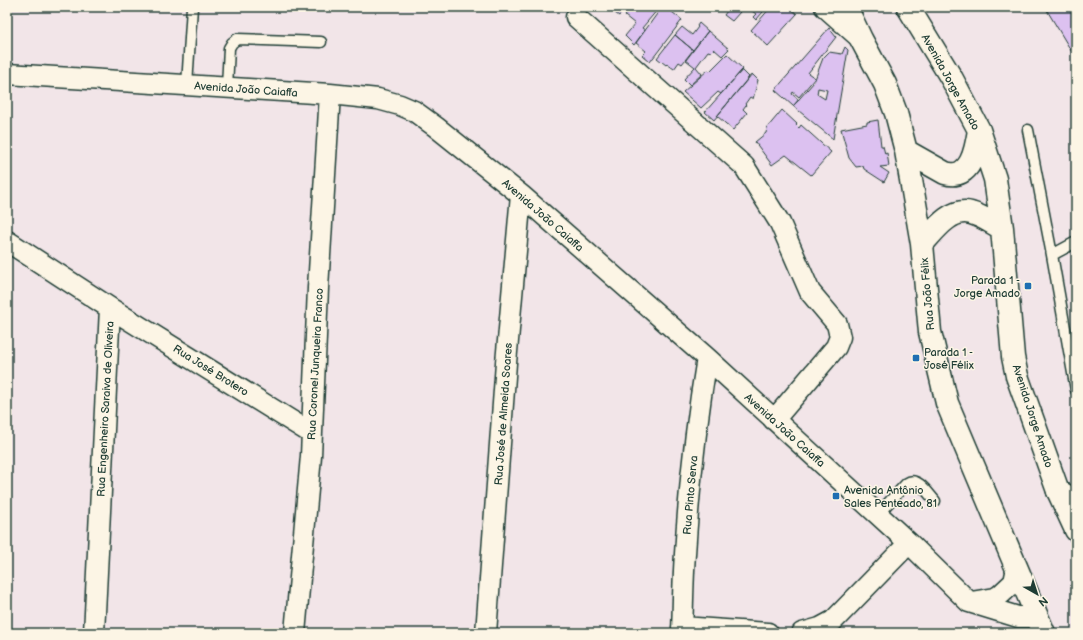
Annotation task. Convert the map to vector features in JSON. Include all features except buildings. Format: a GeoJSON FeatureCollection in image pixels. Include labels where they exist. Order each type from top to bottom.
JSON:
{"type":"FeatureCollection","features":[{"type":"Feature","properties":{"kind":"main road","name":"Rua João Félix"},"geometry":{"type":"LineString","coordinates":[[846,7],[860,40],[885,84],[896,113],[906,151],[922,244],[930,332],[947,403],[1041,625]]}},
{"type":"Feature","properties":{"kind":"main road","name":"Avenida Jorge Amado"},"geometry":{"type":"LineString","coordinates":[[908,7],[952,79],[979,130],[995,179],[1002,228],[1013,357],[1017,376],[1067,496],[1076,530]]}},
{"type":"Feature","properties":{"kind":"main road"},"geometry":{"type":"LineString","coordinates":[[906,151],[944,173],[951,175],[956,174],[966,169],[970,164],[979,130]]}},
{"type":"Feature","properties":{"kind":"main road"},"geometry":{"type":"LineString","coordinates":[[922,244],[950,216],[963,212],[970,212],[1002,228]]}},
{"type":"Feature","properties":{"kind":"street"},"geometry":{"type":"LineString","coordinates":[[826,7],[860,40]]}},
{"type":"Feature","properties":{"kind":"street"},"geometry":{"type":"LineString","coordinates":[[576,17],[744,166],[780,223],[810,292],[837,324],[840,337],[836,347],[774,420]]}},
{"type":"Feature","properties":{"kind":"street","name":"Avenida João Caiaffa"},"geometry":{"type":"LineString","coordinates":[[7,74],[330,94],[378,99],[400,105],[414,111],[521,195],[707,358],[878,514],[969,602],[1041,625]]}},
{"type":"Feature","properties":{"kind":"street","name":"Rua Coronel Junqueira Franco"},"geometry":{"type":"LineString","coordinates":[[295,633],[311,456],[311,433],[330,94]]}},
{"type":"Feature","properties":{"kind":"street","name":"Rua José de Almeida Soares"},"geometry":{"type":"LineString","coordinates":[[486,633],[521,195]]}},
{"type":"Feature","properties":{"kind":"street","name":"Rua Engenheiro Saraiva de Oliveira"},"geometry":{"type":"LineString","coordinates":[[7,241],[110,308],[94,633]]}},
{"type":"Feature","properties":{"kind":"street","name":"Rua José Brotero"},"geometry":{"type":"LineString","coordinates":[[110,308],[311,433]]}},
{"type":"Feature","properties":{"kind":"street","name":"Rua Pinto Serva"},"geometry":{"type":"LineString","coordinates":[[682,630],[685,554],[691,482],[698,413],[707,358]]}},
{"type":"Feature","properties":{"kind":"street"},"geometry":{"type":"LineString","coordinates":[[802,633],[820,628],[833,621],[909,543]]}},
{"type":"Feature","properties":{"kind":"street"},"geometry":{"type":"LineString","coordinates":[[969,602],[995,598],[1000,595],[1014,582],[1017,568]]}},
{"type":"Feature","properties":{"kind":"street"},"geometry":{"type":"LineString","coordinates":[[682,630],[768,633]]}},
{"type":"Feature","properties":{"kind":"lane"},"geometry":{"type":"LineString","coordinates":[[187,85],[192,7]]}},
{"type":"Feature","properties":{"kind":"lane"},"geometry":{"type":"LineString","coordinates":[[227,87],[229,48],[237,39],[321,42]]}},
{"type":"Feature","properties":{"kind":"lane"},"geometry":{"type":"LineString","coordinates":[[1028,130],[1076,390]]}},
{"type":"Feature","properties":{"kind":"lane"},"geometry":{"type":"LineString","coordinates":[[1052,255],[1076,242]]}},
{"type":"Feature","properties":{"kind":"lane"},"geometry":{"type":"LineString","coordinates":[[878,514],[907,483],[912,481],[917,482],[935,500]]}},
{"type":"Feature","properties":{"kind":"place","name":"Parada 1 - Jorge Amado"},"geometry":{"type":"Point","coordinates":[1028,286]}},
{"type":"Feature","properties":{"kind":"place","name":"Parada 1 - José Félix"},"geometry":{"type":"Point","coordinates":[916,358]}},
{"type":"Feature","properties":{"kind":"place","name":"Avenida Antônio Sales Penteado, 81"},"geometry":{"type":"Point","coordinates":[836,496]}}]}
